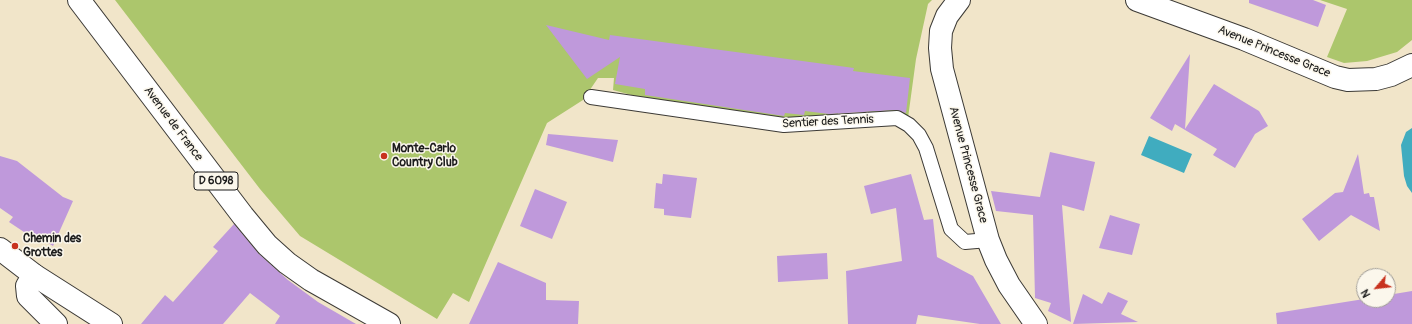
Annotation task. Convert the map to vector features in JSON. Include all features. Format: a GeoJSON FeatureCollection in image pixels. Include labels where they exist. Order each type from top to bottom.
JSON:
{"type":"FeatureCollection","features":[{"type":"Feature","properties":{"kind":"main road","name":"Avenue de France"},"geometry":{"type":"LineString","coordinates":[[79,0],[243,216],[267,245],[287,263],[311,280],[389,324]]}},
{"type":"Feature","properties":{"kind":"main road","name":"Avenue Princesse Grace"},"geometry":{"type":"LineString","coordinates":[[959,0],[947,16],[941,31],[940,48],[942,69],[988,240],[996,260],[1009,285],[1036,324]]}},
{"type":"Feature","properties":{"kind":"main road","name":"Avenue Princesse Grace"},"geometry":{"type":"LineString","coordinates":[[1137,0],[1244,39],[1335,77],[1362,81],[1391,75],[1412,65]]}},
{"type":"Feature","properties":{"kind":"main road"},"geometry":{"type":"LineString","coordinates":[[0,249],[34,274],[111,324]]}},
{"type":"Feature","properties":{"kind":"main road"},"geometry":{"type":"LineString","coordinates":[[34,274],[27,286],[28,296],[56,324]]}},
{"type":"Feature","properties":{"kind":"lane","name":"Sentier des Tennis"},"geometry":{"type":"LineString","coordinates":[[591,97],[784,125],[897,118],[909,125],[919,135],[926,148],[951,229],[965,242],[988,240]]}},
{"type":"Feature","properties":{"kind":"green space","name":"Monte-Carlo Country Club"},"geometry":{"type":"Polygon","coordinates":[[[115,0],[932,0],[928,4],[916,59],[908,118],[839,109],[837,118],[783,121],[672,106],[613,90],[614,78],[598,78],[583,100],[547,123],[469,302],[453,293],[437,319],[300,236],[260,189],[115,0]]]}},
{"type":"Feature","properties":{"kind":"green space"},"geometry":{"type":"Polygon","coordinates":[[[1320,0],[1412,0],[1412,40],[1397,52],[1367,61],[1344,63],[1327,57],[1347,9],[1320,0]]]}},
{"type":"Feature","properties":{"kind":"water"},"geometry":{"type":"Polygon","coordinates":[[[1412,128],[1412,193],[1407,186],[1404,176],[1401,145],[1406,132],[1412,128]]]}},
{"type":"Feature","properties":{"kind":"water"},"geometry":{"type":"Polygon","coordinates":[[[1149,136],[1192,154],[1184,173],[1141,155],[1149,136]]]}},
{"type":"Feature","properties":{"kind":"building"},"geometry":{"type":"Polygon","coordinates":[[[1249,0],[1313,0],[1326,5],[1318,27],[1249,3],[1249,0]]]}},
{"type":"Feature","properties":{"kind":"building"},"geometry":{"type":"Polygon","coordinates":[[[546,25],[609,40],[610,35],[854,68],[853,71],[910,78],[906,113],[896,110],[829,114],[805,111],[804,115],[785,113],[784,116],[645,95],[645,89],[615,84],[620,57],[587,79],[546,25]]]}},
{"type":"Feature","properties":{"kind":"building"},"geometry":{"type":"Polygon","coordinates":[[[1190,54],[1185,129],[1214,84],[1259,111],[1268,126],[1255,134],[1235,168],[1213,155],[1217,149],[1175,124],[1172,131],[1150,118],[1190,54]]]}},
{"type":"Feature","properties":{"kind":"building"},"geometry":{"type":"Polygon","coordinates":[[[548,134],[618,140],[613,162],[546,145],[548,134]]]}},
{"type":"Feature","properties":{"kind":"building"},"geometry":{"type":"Polygon","coordinates":[[[1050,152],[1095,162],[1084,211],[1062,205],[1071,322],[1048,311],[1051,303],[1035,298],[1033,215],[996,211],[991,191],[1040,197],[1050,152]]]}},
{"type":"Feature","properties":{"kind":"building"},"geometry":{"type":"Polygon","coordinates":[[[1358,154],[1364,194],[1369,193],[1370,197],[1374,197],[1380,231],[1351,215],[1319,241],[1302,219],[1335,193],[1343,192],[1358,154]]]}},
{"type":"Feature","properties":{"kind":"building"},"geometry":{"type":"Polygon","coordinates":[[[0,156],[17,161],[63,197],[73,201],[53,246],[30,231],[27,234],[9,222],[13,217],[0,208],[0,156]]]}},
{"type":"Feature","properties":{"kind":"building"},"geometry":{"type":"Polygon","coordinates":[[[663,174],[697,178],[691,218],[664,215],[664,209],[654,208],[656,183],[662,184],[663,174]]]}},
{"type":"Feature","properties":{"kind":"building"},"geometry":{"type":"Polygon","coordinates":[[[911,174],[924,220],[933,219],[937,257],[973,276],[1001,324],[980,324],[918,315],[916,324],[848,324],[846,271],[902,261],[896,208],[871,214],[864,186],[911,174]]]}},
{"type":"Feature","properties":{"kind":"building"},"geometry":{"type":"Polygon","coordinates":[[[535,189],[567,202],[552,239],[520,226],[535,189]]]}},
{"type":"Feature","properties":{"kind":"building"},"geometry":{"type":"Polygon","coordinates":[[[1110,215],[1140,224],[1132,255],[1099,248],[1110,215]]]}},
{"type":"Feature","properties":{"kind":"building"},"geometry":{"type":"Polygon","coordinates":[[[234,224],[259,254],[288,280],[318,302],[356,324],[275,324],[280,316],[250,293],[223,324],[141,324],[165,295],[173,302],[218,251],[213,247],[234,224]]]}},
{"type":"Feature","properties":{"kind":"building"},"geometry":{"type":"Polygon","coordinates":[[[827,253],[828,279],[778,282],[777,256],[827,253]]]}},
{"type":"Feature","properties":{"kind":"building"},"geometry":{"type":"Polygon","coordinates":[[[498,262],[546,283],[546,300],[579,301],[578,324],[469,324],[498,262]]]}},
{"type":"Feature","properties":{"kind":"building"},"geometry":{"type":"Polygon","coordinates":[[[1412,291],[1412,324],[1277,324],[1276,313],[1356,300],[1356,308],[1396,308],[1396,294],[1412,291]]]}},
{"type":"Feature","properties":{"kind":"building"},"geometry":{"type":"Polygon","coordinates":[[[1108,292],[1128,301],[1121,314],[1138,322],[1073,324],[1083,294],[1102,304],[1108,292]]]}},
{"type":"Feature","properties":{"kind":"place","name":"Monte-Carlo Country Club"},"geometry":{"type":"Point","coordinates":[384,156]}},
{"type":"Feature","properties":{"kind":"place","name":"Chemin des Grottes"},"geometry":{"type":"Point","coordinates":[15,246]}}]}
